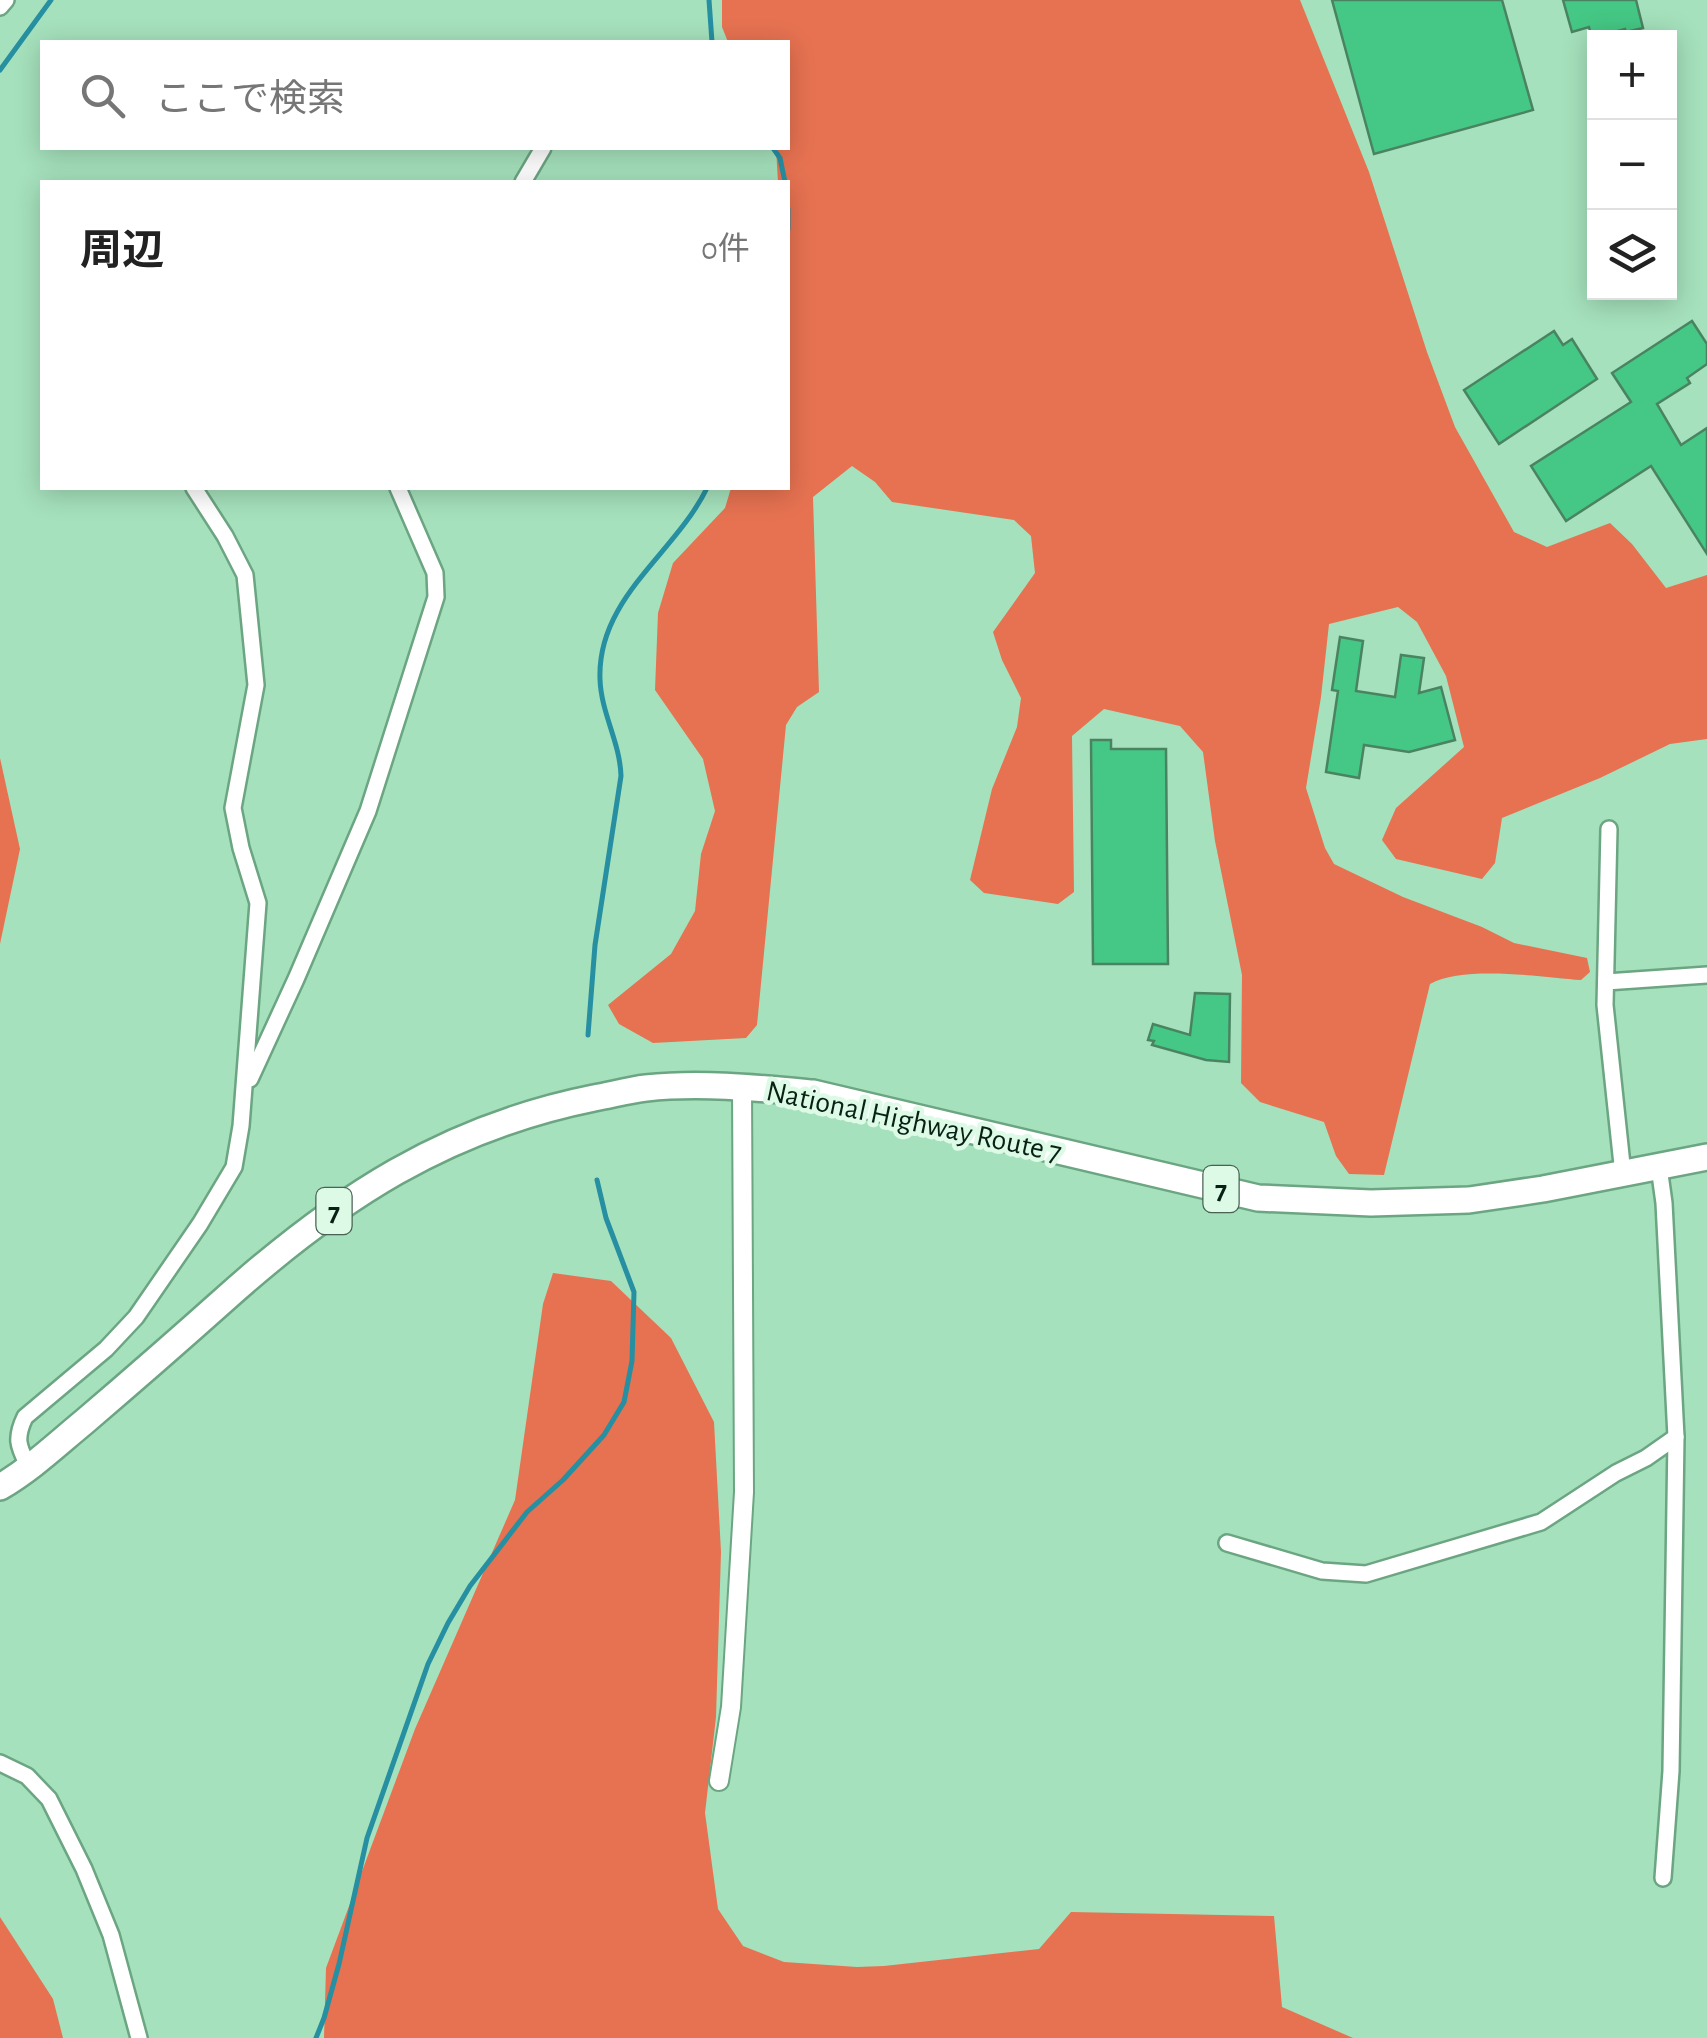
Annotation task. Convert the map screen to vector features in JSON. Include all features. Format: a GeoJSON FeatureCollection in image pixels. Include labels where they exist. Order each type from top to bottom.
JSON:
{"type":"FeatureCollection","features":[{"type":"Feature","properties":{"kind":"highway","name":"National Highway Route 7"},"geometry":{"type":"LineString","coordinates":[[0,1488],[157,1360],[287,1245],[352,1198],[409,1164],[490,1126],[559,1105],[647,1088],[742,1086],[812,1093],[1258,1198],[1372,1203],[1469,1200],[1707,1157]]}},
{"type":"Feature","properties":{"kind":"street"},"geometry":{"type":"LineString","coordinates":[[0,7],[6,0]]}},
{"type":"Feature","properties":{"kind":"street"},"geometry":{"type":"LineString","coordinates":[[523,180],[542,150]]}},
{"type":"Feature","properties":{"kind":"street"},"geometry":{"type":"LineString","coordinates":[[29,1468],[19,1447],[18,1432],[25,1417],[106,1349],[136,1317],[234,1166],[244,1092],[258,903],[233,808],[256,685],[245,576],[195,490]]}},
{"type":"Feature","properties":{"kind":"street"},"geometry":{"type":"LineString","coordinates":[[244,1092],[368,812],[436,597],[435,573],[399,490]]}},
{"type":"Feature","properties":{"kind":"street"},"geometry":{"type":"LineString","coordinates":[[1610,828],[1605,1004],[1623,1174]]}},
{"type":"Feature","properties":{"kind":"street"},"geometry":{"type":"LineString","coordinates":[[1606,982],[1707,975]]}},
{"type":"Feature","properties":{"kind":"street"},"geometry":{"type":"LineString","coordinates":[[719,1780],[731,1707],[744,1492],[742,1086]]}},
{"type":"Feature","properties":{"kind":"street"},"geometry":{"type":"LineString","coordinates":[[1659,1167],[1676,1437],[1671,1771],[1663,1878]]}},
{"type":"Feature","properties":{"kind":"street"},"geometry":{"type":"LineString","coordinates":[[1227,1543],[1322,1571],[1366,1574],[1540,1522],[1676,1437]]}},
{"type":"Feature","properties":{"kind":"street"},"geometry":{"type":"LineString","coordinates":[[0,1763],[27,1776],[49,1798],[111,1934],[139,2038]]}},
{"type":"Feature","properties":{"kind":"shaded area"},"geometry":{"type":"Polygon","coordinates":[[[722,0],[1300,0],[1369,172],[1455,427],[1514,532],[1547,547],[1610,523],[1666,588],[1707,575],[1707,739],[1670,744],[1502,818],[1495,863],[1482,879],[1396,859],[1382,840],[1396,808],[1464,747],[1446,676],[1417,622],[1398,607],[1329,624],[1306,788],[1334,864],[1514,943],[1587,958],[1590,972],[1581,980],[1482,974],[1444,978],[1430,984],[1384,1175],[1349,1174],[1336,1156],[1324,1122],[1260,1102],[1241,1083],[1242,975],[1215,841],[1203,752],[1180,726],[1104,709],[1072,736],[1074,892],[1058,904],[984,893],[970,880],[992,789],[1017,727],[1021,698],[993,632],[1035,573],[1031,536],[1014,520],[892,502],[875,482],[852,466],[813,497],[819,692],[797,707],[786,725],[757,1025],[746,1038],[653,1043],[619,1024],[608,1005],[671,954],[695,911],[701,854],[715,811],[703,759],[655,690],[658,613],[673,563],[725,508],[730,490],[790,490],[790,180],[778,180],[776,150],[790,150],[790,40],[727,40],[722,27],[722,0]]]}},
{"type":"Feature","properties":{"kind":"shaded area"},"geometry":{"type":"Polygon","coordinates":[[[0,758],[20,849],[0,944],[0,758]]]}},
{"type":"Feature","properties":{"kind":"shaded area"},"geometry":{"type":"Polygon","coordinates":[[[553,1273],[611,1281],[671,1338],[714,1422],[721,1552],[716,1717],[705,1813],[718,1909],[743,1946],[784,1962],[884,1966],[1039,1949],[1071,1912],[1274,1916],[1282,2007],[1353,2038],[324,2038],[326,1968],[415,1729],[515,1500],[543,1304],[553,1273]]]}},
{"type":"Feature","properties":{"kind":"shaded area"},"geometry":{"type":"Polygon","coordinates":[[[0,1917],[53,1999],[63,2038],[0,2038],[0,1917]]]}},
{"type":"Feature","properties":{"kind":"building"},"geometry":{"type":"Polygon","coordinates":[[[1332,0],[1502,0],[1533,110],[1374,154],[1332,0]]]}},
{"type":"Feature","properties":{"kind":"building"},"geometry":{"type":"Polygon","coordinates":[[[1563,0],[1636,0],[1643,28],[1589,27],[1572,32],[1563,0]]]}},
{"type":"Feature","properties":{"kind":"building"},"geometry":{"type":"Polygon","coordinates":[[[1692,321],[1707,344],[1707,364],[1687,378],[1690,383],[1657,404],[1681,445],[1707,428],[1707,554],[1651,466],[1566,521],[1531,466],[1631,402],[1612,373],[1692,321]]]}},
{"type":"Feature","properties":{"kind":"building"},"geometry":{"type":"Polygon","coordinates":[[[1554,331],[1563,345],[1572,339],[1597,379],[1499,444],[1464,390],[1554,331]]]}},
{"type":"Feature","properties":{"kind":"building"},"geometry":{"type":"Polygon","coordinates":[[[1340,637],[1363,641],[1356,691],[1395,697],[1401,655],[1424,658],[1419,693],[1441,687],[1455,740],[1409,752],[1364,745],[1359,778],[1326,772],[1338,691],[1332,690],[1340,637]]]}},
{"type":"Feature","properties":{"kind":"building"},"geometry":{"type":"Polygon","coordinates":[[[1091,740],[1111,740],[1111,749],[1166,749],[1168,964],[1093,964],[1091,740]]]}},
{"type":"Feature","properties":{"kind":"building"},"geometry":{"type":"Polygon","coordinates":[[[1195,993],[1230,994],[1229,1062],[1206,1060],[1152,1045],[1154,1041],[1148,1040],[1153,1024],[1190,1035],[1195,993]]]}},
{"type":"Feature","properties":{"kind":"waterway"},"geometry":{"type":"LineString","coordinates":[[0,70],[51,0]]}},
{"type":"Feature","properties":{"kind":"waterway"},"geometry":{"type":"LineString","coordinates":[[709,0],[712,40]]}},
{"type":"Feature","properties":{"kind":"waterway"},"geometry":{"type":"LineString","coordinates":[[774,150],[785,180]]}},
{"type":"Feature","properties":{"kind":"waterway"},"geometry":{"type":"LineString","coordinates":[[588,1035],[595,945],[621,776],[601,692],[602,650],[624,600],[706,490]]}},
{"type":"Feature","properties":{"kind":"waterway"},"geometry":{"type":"LineString","coordinates":[[316,2038],[339,1964],[367,1838],[428,1664],[470,1586],[527,1512],[604,1435],[624,1402],[632,1361],[634,1292],[606,1218],[597,1180]]}}]}
